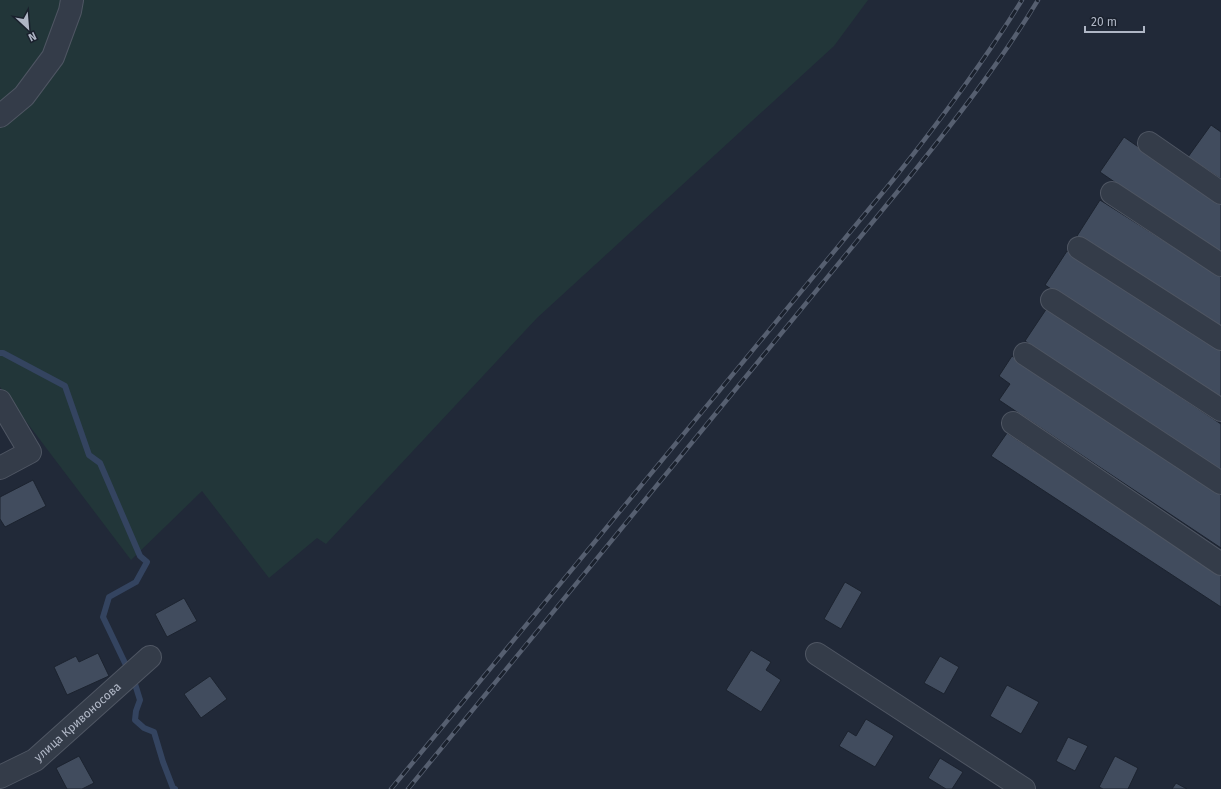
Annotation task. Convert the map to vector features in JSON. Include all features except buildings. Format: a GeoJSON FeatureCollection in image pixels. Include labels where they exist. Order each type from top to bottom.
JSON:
{"type":"FeatureCollection","features":[{"type":"Feature","properties":{"kind":"street"},"geometry":{"type":"LineString","coordinates":[[0,116],[24,96],[52,57],[70,11],[72,0]]}},
{"type":"Feature","properties":{"kind":"street"},"geometry":{"type":"LineString","coordinates":[[1149,143],[1221,193]]}},
{"type":"Feature","properties":{"kind":"street"},"geometry":{"type":"LineString","coordinates":[[1112,193],[1221,265]]}},
{"type":"Feature","properties":{"kind":"street"},"geometry":{"type":"LineString","coordinates":[[1079,248],[1221,339]]}},
{"type":"Feature","properties":{"kind":"street"},"geometry":{"type":"LineString","coordinates":[[1052,300],[1221,410]]}},
{"type":"Feature","properties":{"kind":"street"},"geometry":{"type":"LineString","coordinates":[[1025,354],[1221,483]]}},
{"type":"Feature","properties":{"kind":"street"},"geometry":{"type":"LineString","coordinates":[[0,401],[30,452],[0,468]]}},
{"type":"Feature","properties":{"kind":"street"},"geometry":{"type":"LineString","coordinates":[[1013,423],[1221,564]]}},
{"type":"Feature","properties":{"kind":"street"},"geometry":{"type":"LineString","coordinates":[[817,654],[1015,786]]}},
{"type":"Feature","properties":{"kind":"street","name":"улица Кривоносова"},"geometry":{"type":"LineString","coordinates":[[0,778],[35,760],[150,658]]}},
{"type":"Feature","properties":{"kind":"green space"},"geometry":{"type":"Polygon","coordinates":[[[0,0],[868,0],[834,46],[537,318],[326,544],[317,538],[269,578],[202,491],[131,560],[0,387],[0,0]]]}},
{"type":"Feature","properties":{"kind":"waterway"},"geometry":{"type":"LineString","coordinates":[[0,353],[3,353],[65,386],[89,455],[100,463],[140,556],[147,562],[136,582],[109,597],[103,617],[135,684],[140,700],[136,711],[135,720],[144,728],[154,732],[163,762],[173,788],[175,789]]}},
{"type":"Feature","properties":{"kind":"railway"},"geometry":{"type":"LineString","coordinates":[[391,789],[893,180],[960,92],[992,47],[1022,0]]}},
{"type":"Feature","properties":{"kind":"railway"},"geometry":{"type":"LineString","coordinates":[[408,789],[929,153],[994,67],[1038,0]]}}]}
